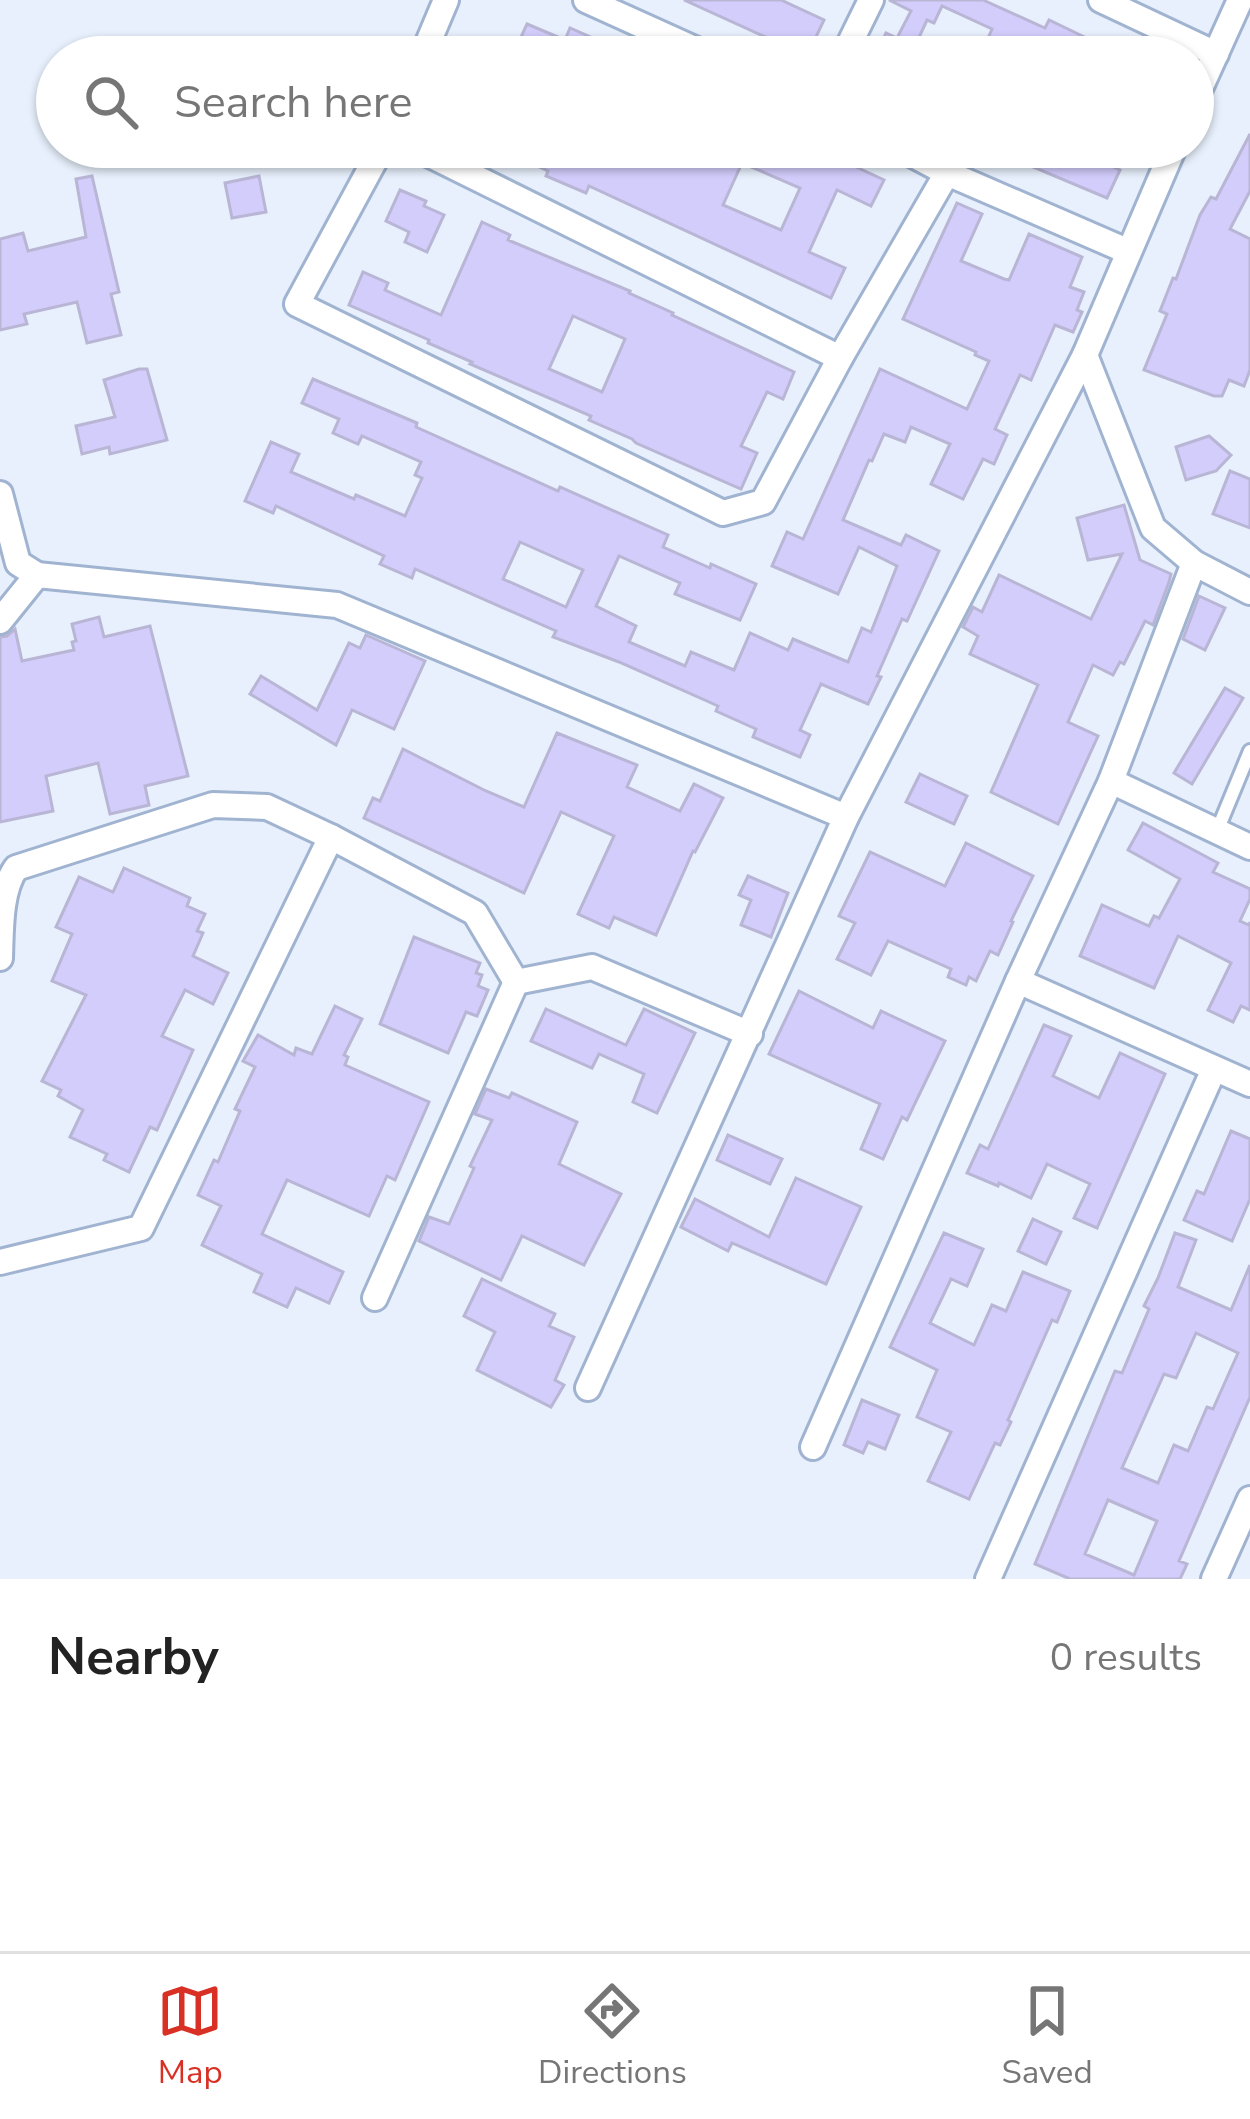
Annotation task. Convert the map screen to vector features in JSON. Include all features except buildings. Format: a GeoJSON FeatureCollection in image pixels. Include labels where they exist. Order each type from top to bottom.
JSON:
{"type":"FeatureCollection","features":[{"type":"Feature","properties":{"kind":"street"},"geometry":{"type":"LineString","coordinates":[[431,36],[446,0]]}},
{"type":"Feature","properties":{"kind":"street"},"geometry":{"type":"LineString","coordinates":[[586,0],[666,36]]}},
{"type":"Feature","properties":{"kind":"street"},"geometry":{"type":"LineString","coordinates":[[853,36],[871,0]]}},
{"type":"Feature","properties":{"kind":"street"},"geometry":{"type":"LineString","coordinates":[[1101,0],[1178,36]]}},
{"type":"Feature","properties":{"kind":"street"},"geometry":{"type":"LineString","coordinates":[[1214,58],[1240,0]]}},
{"type":"Feature","properties":{"kind":"street"},"geometry":{"type":"LineString","coordinates":[[371,168],[297,304],[723,513],[764,502],[946,172]]}},
{"type":"Feature","properties":{"kind":"street"},"geometry":{"type":"LineString","coordinates":[[456,168],[840,358]]}},
{"type":"Feature","properties":{"kind":"street"},"geometry":{"type":"LineString","coordinates":[[938,168],[1127,251]]}},
{"type":"Feature","properties":{"kind":"street"},"geometry":{"type":"LineString","coordinates":[[588,1388],[846,817],[1085,355],[1165,168]]}},
{"type":"Feature","properties":{"kind":"street"},"geometry":{"type":"LineString","coordinates":[[1085,355],[1153,528],[1194,563],[1250,592]]}},
{"type":"Feature","properties":{"kind":"street"},"geometry":{"type":"LineString","coordinates":[[0,494],[18,563],[37,575],[337,605],[846,817]]}},
{"type":"Feature","properties":{"kind":"street"},"geometry":{"type":"LineString","coordinates":[[813,1447],[1111,781],[1194,563]]}},
{"type":"Feature","properties":{"kind":"street"},"geometry":{"type":"LineString","coordinates":[[0,621],[37,575]]}},
{"type":"Feature","properties":{"kind":"street"},"geometry":{"type":"LineString","coordinates":[[1111,781],[1250,847]]}},
{"type":"Feature","properties":{"kind":"street"},"geometry":{"type":"LineString","coordinates":[[0,958],[5,883],[16,868],[213,805],[267,807],[332,836],[475,913],[516,982]]}},
{"type":"Feature","properties":{"kind":"street"},"geometry":{"type":"LineString","coordinates":[[0,1262],[141,1228],[332,836]]}},
{"type":"Feature","properties":{"kind":"street"},"geometry":{"type":"LineString","coordinates":[[516,982],[592,967],[750,1034]]}},
{"type":"Feature","properties":{"kind":"street"},"geometry":{"type":"LineString","coordinates":[[1018,981],[1250,1084]]}},
{"type":"Feature","properties":{"kind":"street"},"geometry":{"type":"LineString","coordinates":[[375,1298],[516,982]]}},
{"type":"Feature","properties":{"kind":"street"},"geometry":{"type":"LineString","coordinates":[[988,1579],[1214,1069]]}},
{"type":"Feature","properties":{"kind":"street"},"geometry":{"type":"LineString","coordinates":[[1214,1579],[1250,1499]]}},
{"type":"Feature","properties":{"kind":"lane"},"geometry":{"type":"LineString","coordinates":[[1217,831],[1250,751]]}}]}
